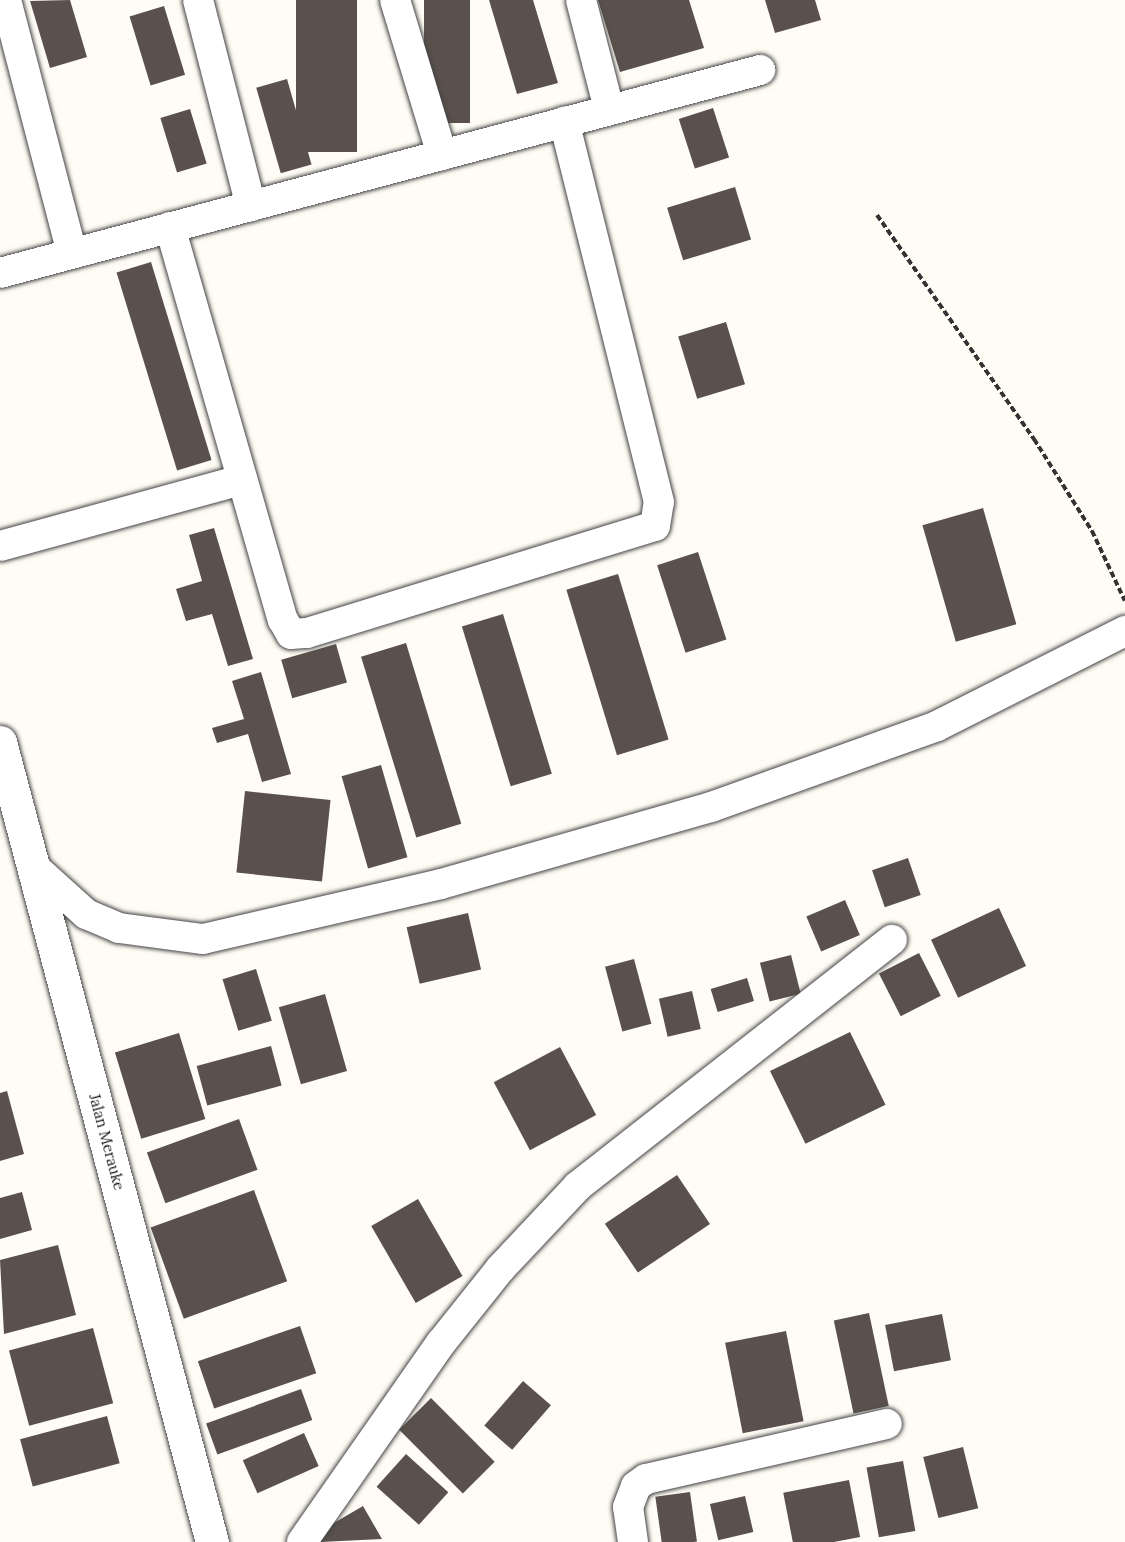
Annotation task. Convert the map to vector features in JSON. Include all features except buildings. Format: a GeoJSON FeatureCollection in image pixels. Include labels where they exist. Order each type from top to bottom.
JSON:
{"type":"FeatureCollection","features":[{"type":"Feature","properties":{"kind":"street"},"geometry":{"type":"LineString","coordinates":[[6,0],[72,253]]}},
{"type":"Feature","properties":{"kind":"street"},"geometry":{"type":"LineString","coordinates":[[198,0],[251,206]]}},
{"type":"Feature","properties":{"kind":"street"},"geometry":{"type":"LineString","coordinates":[[395,0],[442,155]]}},
{"type":"Feature","properties":{"kind":"street"},"geometry":{"type":"LineString","coordinates":[[581,0],[609,109]]}},
{"type":"Feature","properties":{"kind":"street"},"geometry":{"type":"LineString","coordinates":[[0,273],[760,70]]}},
{"type":"Feature","properties":{"kind":"street"},"geometry":{"type":"LineString","coordinates":[[170,227],[283,620],[291,634],[655,526],[659,502],[564,123]]}},
{"type":"Feature","properties":{"kind":"street"},"geometry":{"type":"LineString","coordinates":[[0,546],[242,480]]}},
{"type":"Feature","properties":{"kind":"street"},"geometry":{"type":"LineString","coordinates":[[34,868],[86,914],[119,928],[152,936],[203,939],[441,884],[711,807],[937,726],[1125,632]]}},
{"type":"Feature","properties":{"kind":"street","name":"Jalan Merauke"},"geometry":{"type":"LineString","coordinates":[[0,742],[212,1542]]}},
{"type":"Feature","properties":{"kind":"street"},"geometry":{"type":"LineString","coordinates":[[303,1542],[441,1343],[500,1269],[578,1186],[892,940]]}},
{"type":"Feature","properties":{"kind":"street"},"geometry":{"type":"LineString","coordinates":[[633,1542],[628,1507],[636,1486],[646,1479],[886,1424]]}},
{"type":"Feature","properties":{"kind":"path"},"geometry":{"type":"LineString","coordinates":[[877,215],[1034,439],[1092,531],[1125,601]]}}]}
